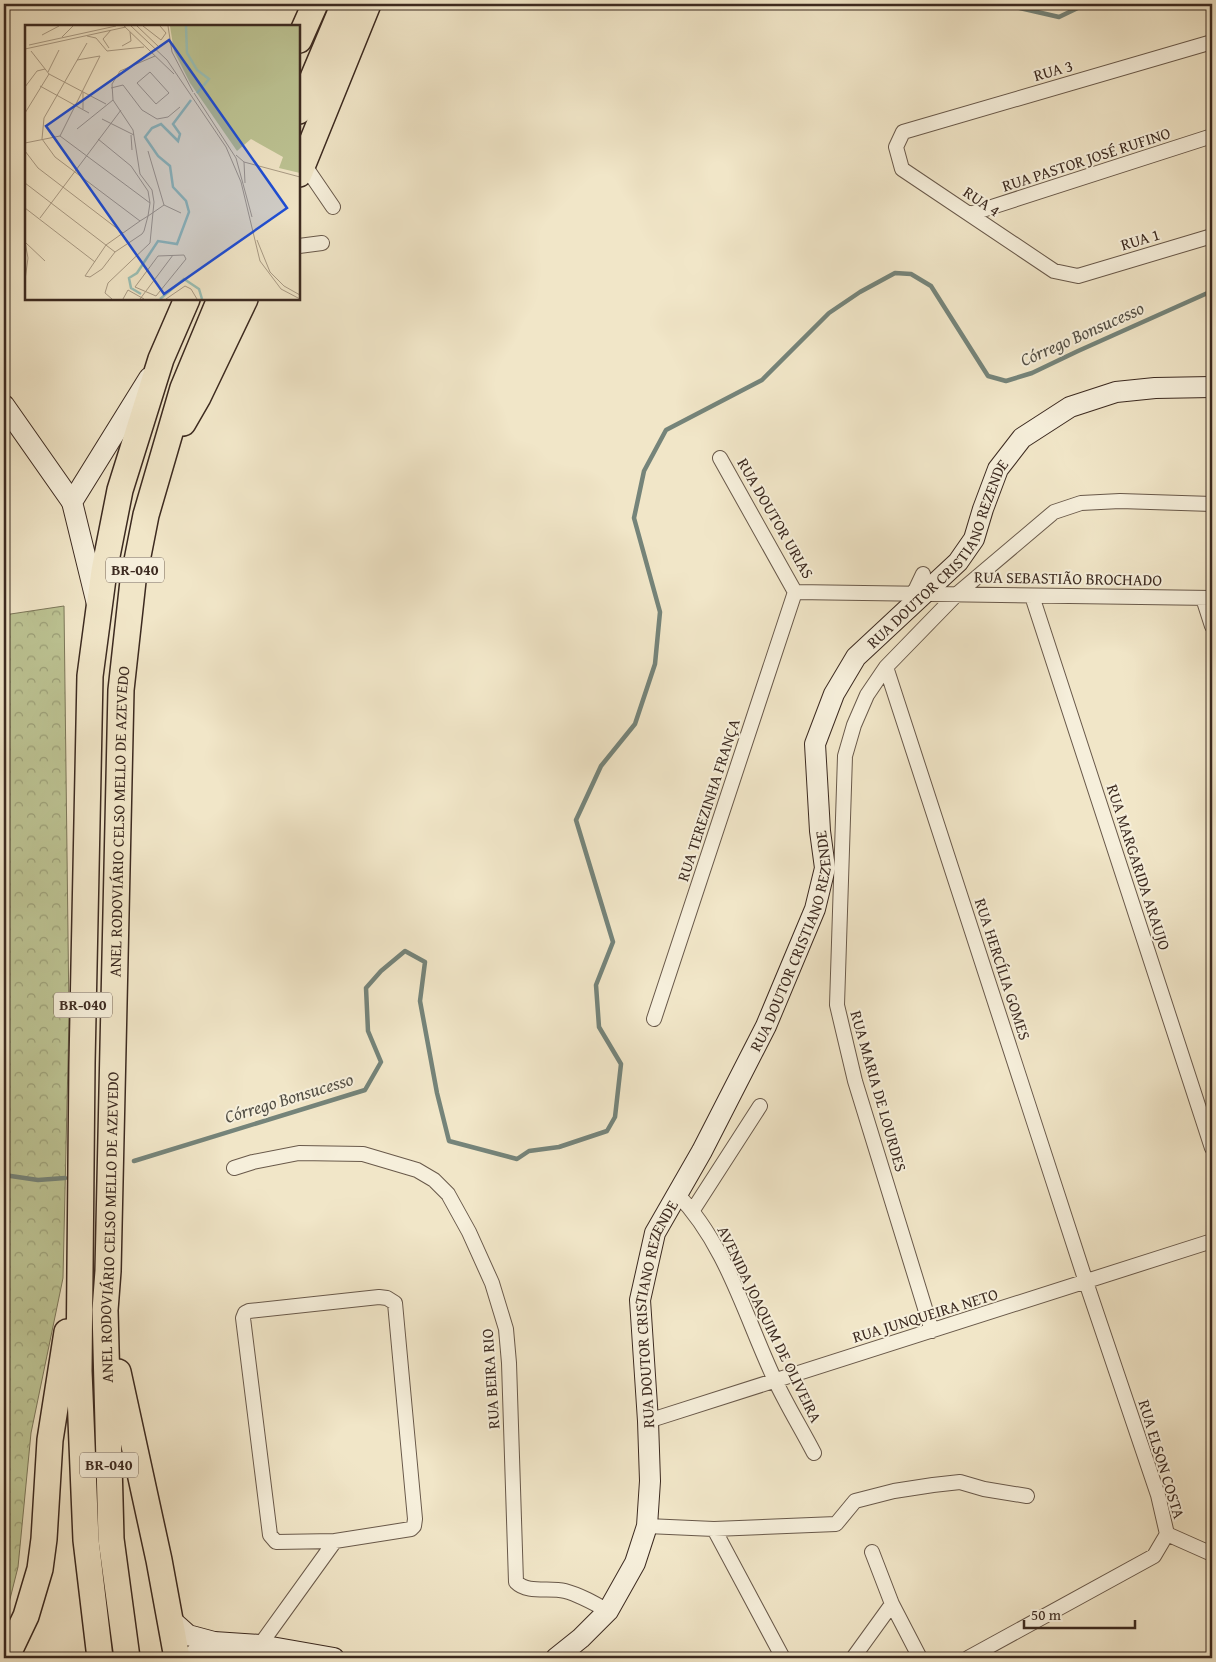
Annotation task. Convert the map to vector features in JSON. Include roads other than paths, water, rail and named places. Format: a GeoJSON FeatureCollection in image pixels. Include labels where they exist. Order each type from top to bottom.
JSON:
{"type":"FeatureCollection","features":[{"type":"Feature","properties":{"kind":"highway"},"geometry":{"type":"LineString","coordinates":[[300,38],[315,4]]}},
{"type":"Feature","properties":{"kind":"highway"},"geometry":{"type":"LineString","coordinates":[[300,109],[344,4]]}},
{"type":"Feature","properties":{"kind":"highway"},"geometry":{"type":"LineString","coordinates":[[301,169],[368,4]]}},
{"type":"Feature","properties":{"kind":"highway","name":"ANEL RODOVIÁRIO CELSO MELLO DE AZEVEDO"},"geometry":{"type":"LineString","coordinates":[[100,1658],[87,1550],[79,1372],[82,1063],[90,676],[104,571],[120,490],[161,359],[187,300]]}},
{"type":"Feature","properties":{"kind":"highway","name":"ANEL RODOVIÁRIO CELSO MELLO DE AZEVEDO"},"geometry":{"type":"LineString","coordinates":[[127,1658],[111,1539],[105,1310],[108,1270],[121,690],[133,581],[146,515],[183,388],[220,300]]}},
{"type":"Feature","properties":{"kind":"highway"},"geometry":{"type":"LineString","coordinates":[[165,452],[198,397],[245,300]]}},
{"type":"Feature","properties":{"kind":"highway"},"geometry":{"type":"LineString","coordinates":[[6,1658],[26,1616],[40,1569],[44,1539],[50,1440],[66,1338],[82,1208]]}},
{"type":"Feature","properties":{"kind":"highway"},"geometry":{"type":"LineString","coordinates":[[105,1310],[159,1560],[177,1658]]}},
{"type":"Feature","properties":{"kind":"street","name":"RUA 3"},"geometry":{"type":"LineString","coordinates":[[903,132],[1212,42]]}},
{"type":"Feature","properties":{"kind":"street","name":"RUA 4"},"geometry":{"type":"LineString","coordinates":[[903,132],[896,147],[902,169],[1054,271],[1078,276]]}},
{"type":"Feature","properties":{"kind":"street","name":"RUA PASTOR JOSÉ RUFINO"},"geometry":{"type":"LineString","coordinates":[[970,214],[1212,136]]}},
{"type":"Feature","properties":{"kind":"street"},"geometry":{"type":"LineString","coordinates":[[301,169],[333,207]]}},
{"type":"Feature","properties":{"kind":"street","name":"RUA 1"},"geometry":{"type":"LineString","coordinates":[[1078,276],[1212,236]]}},
{"type":"Feature","properties":{"kind":"street"},"geometry":{"type":"LineString","coordinates":[[300,246],[322,243]]}},
{"type":"Feature","properties":{"kind":"street"},"geometry":{"type":"LineString","coordinates":[[72,502],[161,359]]}},
{"type":"Feature","properties":{"kind":"street","name":"RUA DOUTOR CRISTIANO REZENDE"},"geometry":{"type":"LineString","coordinates":[[556,1658],[581,1638],[608,1611],[635,1563],[647,1526],[650,1481],[640,1300],[655,1233],[702,1151],[766,1026],[815,908],[825,868],[820,831],[815,744],[834,694],[856,658],[920,587],[958,562],[974,539],[998,469],[1022,438],[1070,407],[1116,392],[1155,388],[1212,387]]}},
{"type":"Feature","properties":{"kind":"street"},"geometry":{"type":"LineString","coordinates":[[4,405],[72,502],[98,609]]}},
{"type":"Feature","properties":{"kind":"street","name":"RUA DOUTOR URIAS"},"geometry":{"type":"LineString","coordinates":[[720,458],[795,592],[920,587]]}},
{"type":"Feature","properties":{"kind":"street","name":"RUA MARIA DE LOURDES"},"geometry":{"type":"LineString","coordinates":[[932,1331],[854,1081],[837,1005],[845,756],[854,725],[867,695],[886,667],[957,594],[1054,512],[1081,503],[1120,501],[1212,504]]}},
{"type":"Feature","properties":{"kind":"street","name":"RUA SEBASTIÃO BROCHADO"},"geometry":{"type":"LineString","coordinates":[[920,587],[957,594],[1208,598]]}},
{"type":"Feature","properties":{"kind":"street","name":"RUA TEREZINHA FRANÇA"},"geometry":{"type":"LineString","coordinates":[[654,1019],[795,592]]}},
{"type":"Feature","properties":{"kind":"street","name":"RUA MARGARIDA ARAUJO"},"geometry":{"type":"LineString","coordinates":[[1032,596],[1212,1148]]}},
{"type":"Feature","properties":{"kind":"street"},"geometry":{"type":"LineString","coordinates":[[1208,598],[1212,626]]}},
{"type":"Feature","properties":{"kind":"street","name":"RUA HERCÍLIA GOMES"},"geometry":{"type":"LineString","coordinates":[[886,667],[1086,1282]]}},
{"type":"Feature","properties":{"kind":"street"},"geometry":{"type":"LineString","coordinates":[[693,1210],[760,1106]]}},
{"type":"Feature","properties":{"kind":"street","name":"RUA BEIRA RIO"},"geometry":{"type":"LineString","coordinates":[[234,1168],[253,1162],[299,1153],[363,1154],[417,1170],[434,1180],[448,1194],[469,1232],[492,1283],[506,1328],[509,1363],[516,1582],[526,1588],[562,1591],[579,1596],[608,1611]]}},
{"type":"Feature","properties":{"kind":"street","name":"AVENIDA JOAQUIM DE OLIVEIRA"},"geometry":{"type":"LineString","coordinates":[[677,1194],[693,1210],[711,1237],[775,1380],[814,1453]]}},
{"type":"Feature","properties":{"kind":"street","name":"RUA JUNQUEIRA NETO"},"geometry":{"type":"LineString","coordinates":[[648,1420],[1212,1241]]}},
{"type":"Feature","properties":{"kind":"street","name":"RUA ELSON COSTA"},"geometry":{"type":"LineString","coordinates":[[968,1658],[1154,1556],[1167,1534],[1158,1495],[1086,1282]]}},
{"type":"Feature","properties":{"kind":"street"},"geometry":{"type":"LineString","coordinates":[[260,1646],[335,1541],[411,1530],[414,1526],[415,1519],[395,1304],[387,1298],[379,1297],[249,1311],[245,1313],[243,1318],[270,1535],[276,1542],[335,1541]]}},
{"type":"Feature","properties":{"kind":"street"},"geometry":{"type":"LineString","coordinates":[[647,1526],[714,1529],[836,1524],[855,1501],[894,1491],[960,1482],[984,1489],[1026,1496]]}},
{"type":"Feature","properties":{"kind":"street"},"geometry":{"type":"LineString","coordinates":[[714,1529],[783,1658]]}},
{"type":"Feature","properties":{"kind":"street"},"geometry":{"type":"LineString","coordinates":[[1167,1534],[1212,1554]]}},
{"type":"Feature","properties":{"kind":"street"},"geometry":{"type":"LineString","coordinates":[[872,1552],[892,1604],[920,1658]]}},
{"type":"Feature","properties":{"kind":"street"},"geometry":{"type":"LineString","coordinates":[[853,1658],[892,1604]]}},
{"type":"Feature","properties":{"kind":"street"},"geometry":{"type":"LineString","coordinates":[[170,1618],[188,1635],[214,1642],[260,1646],[334,1658]]}},
{"type":"Feature","properties":{"kind":"street"},"geometry":{"type":"LineString","coordinates":[[190,1658],[214,1642]]}},
{"type":"Feature","properties":{"kind":"waterway","name":"Córrego Bonsucesso"},"geometry":{"type":"LineString","coordinates":[[1008,4],[1059,17],[1086,4]]}},
{"type":"Feature","properties":{"kind":"waterway","name":"Córrego Bonsucesso"},"geometry":{"type":"LineString","coordinates":[[134,1161],[365,1090],[381,1062],[368,1031],[366,988],[381,971],[405,951],[425,962],[420,1001],[437,1093],[449,1141],[517,1159],[529,1151],[559,1147],[607,1131],[615,1117],[621,1064],[599,1027],[596,985],[613,942],[576,820],[601,766],[635,724],[655,664],[660,612],[634,518],[644,471],[666,430],[762,380],[829,313],[860,292],[895,273],[911,274],[931,286],[988,376],[1006,381],[1032,373],[1212,291]]}},
{"type":"Feature","properties":{"kind":"waterway","name":"Córrego Bonsucesso"},"geometry":{"type":"LineString","coordinates":[[4,1175],[38,1180],[65,1178]]}}]}
